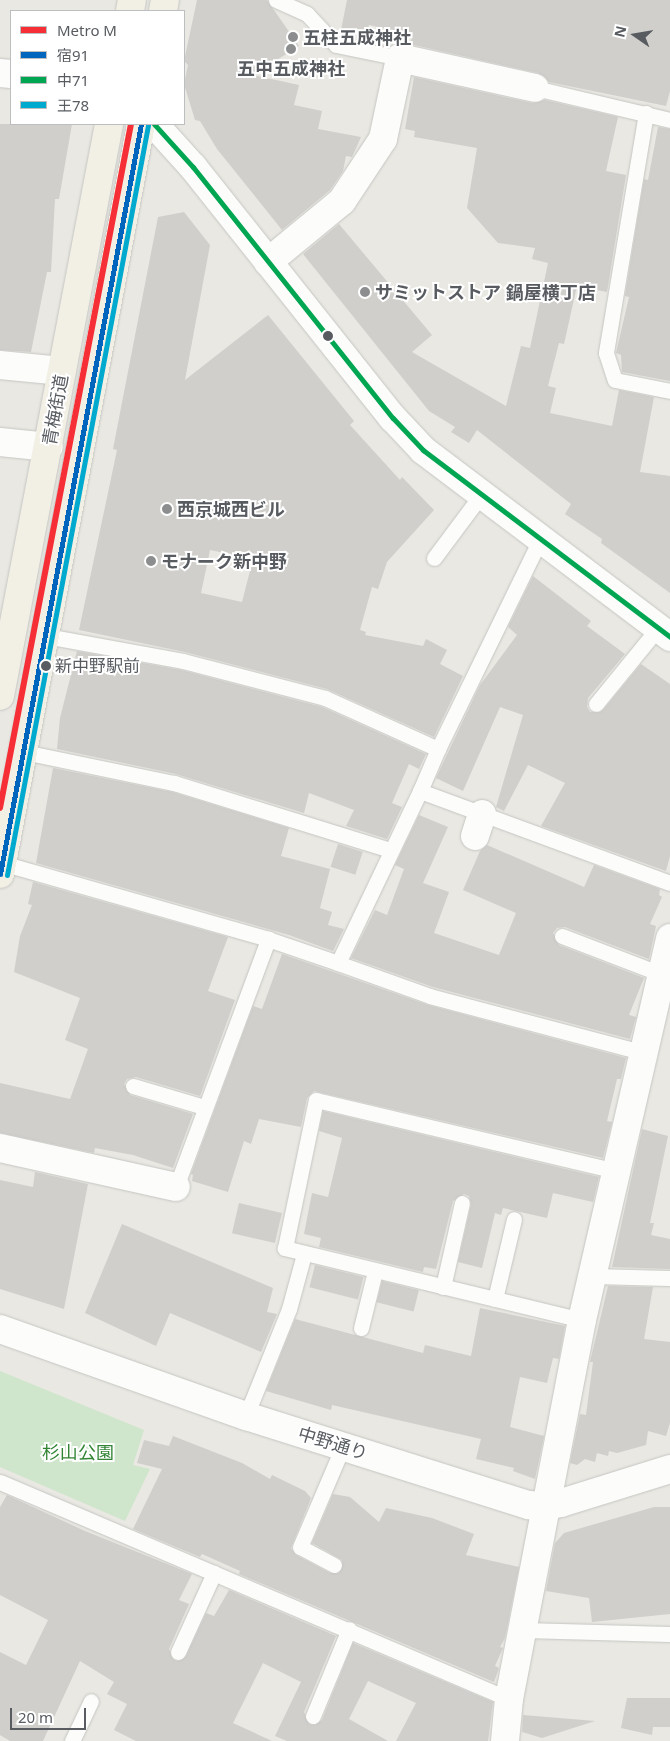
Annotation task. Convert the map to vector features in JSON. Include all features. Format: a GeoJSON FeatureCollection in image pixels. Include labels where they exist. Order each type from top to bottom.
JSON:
{"type":"FeatureCollection","features":[{"type":"Feature","properties":{"kind":"main road","name":"青梅街道"},"geometry":{"type":"LineString","coordinates":[[0,696],[49,447],[109,125]]}},
{"type":"Feature","properties":{"kind":"main road","name":"青梅街道"},"geometry":{"type":"LineString","coordinates":[[1,869],[141,125]]}},
{"type":"Feature","properties":{"kind":"street"},"geometry":{"type":"LineString","coordinates":[[268,262],[342,201],[378,147],[383,139],[400,58],[535,88]]}},
{"type":"Feature","properties":{"kind":"street"},"geometry":{"type":"LineString","coordinates":[[155,125],[193,167],[393,418],[423,450],[664,632]]}},
{"type":"Feature","properties":{"kind":"street"},"geometry":{"type":"LineString","coordinates":[[0,365],[62,371]]}},
{"type":"Feature","properties":{"kind":"street"},"geometry":{"type":"LineString","coordinates":[[0,442],[49,447]]}},
{"type":"Feature","properties":{"kind":"street"},"geometry":{"type":"LineString","coordinates":[[505,1741],[509,1699],[544,1506],[582,1320],[670,938]]}},
{"type":"Feature","properties":{"kind":"street"},"geometry":{"type":"LineString","coordinates":[[0,1148],[176,1187]]}},
{"type":"Feature","properties":{"kind":"street","name":"中野通り"},"geometry":{"type":"LineString","coordinates":[[0,1330],[246,1416],[529,1504],[544,1506],[670,1469]]}},
{"type":"Feature","properties":{"kind":"lane"},"geometry":{"type":"LineString","coordinates":[[276,0],[307,14],[336,45],[400,58]]}},
{"type":"Feature","properties":{"kind":"lane"},"geometry":{"type":"LineString","coordinates":[[535,88],[670,120]]}},
{"type":"Feature","properties":{"kind":"lane"},"geometry":{"type":"LineString","coordinates":[[646,113],[606,353],[615,380],[670,391]]}},
{"type":"Feature","properties":{"kind":"lane"},"geometry":{"type":"LineString","coordinates":[[434,558],[481,495]]}},
{"type":"Feature","properties":{"kind":"lane"},"geometry":{"type":"LineString","coordinates":[[338,963],[438,749],[540,540]]}},
{"type":"Feature","properties":{"kind":"lane"},"geometry":{"type":"LineString","coordinates":[[596,704],[664,632]]}},
{"type":"Feature","properties":{"kind":"lane"},"geometry":{"type":"LineString","coordinates":[[46,636],[183,661],[325,698],[438,749]]}},
{"type":"Feature","properties":{"kind":"lane"},"geometry":{"type":"LineString","coordinates":[[24,752],[174,784],[390,850]]}},
{"type":"Feature","properties":{"kind":"lane"},"geometry":{"type":"LineString","coordinates":[[420,791],[478,825],[670,883]]}},
{"type":"Feature","properties":{"kind":"lane"},"geometry":{"type":"LineString","coordinates":[[1,869],[268,939],[430,996],[644,1053]]}},
{"type":"Feature","properties":{"kind":"lane"},"geometry":{"type":"LineString","coordinates":[[562,936],[661,974]]}},
{"type":"Feature","properties":{"kind":"lane"},"geometry":{"type":"LineString","coordinates":[[176,1187],[204,1107],[268,939]]}},
{"type":"Feature","properties":{"kind":"lane"},"geometry":{"type":"LineString","coordinates":[[133,1086],[204,1107]]}},
{"type":"Feature","properties":{"kind":"lane"},"geometry":{"type":"LineString","coordinates":[[582,1320],[285,1248],[316,1100],[616,1171]]}},
{"type":"Feature","properties":{"kind":"lane"},"geometry":{"type":"LineString","coordinates":[[443,1287],[462,1203]]}},
{"type":"Feature","properties":{"kind":"lane"},"geometry":{"type":"LineString","coordinates":[[494,1300],[514,1219]]}},
{"type":"Feature","properties":{"kind":"lane"},"geometry":{"type":"LineString","coordinates":[[246,1416],[289,1309],[304,1254]]}},
{"type":"Feature","properties":{"kind":"lane"},"geometry":{"type":"LineString","coordinates":[[362,1328],[375,1271]]}},
{"type":"Feature","properties":{"kind":"lane"},"geometry":{"type":"LineString","coordinates":[[593,1276],[670,1278]]}},
{"type":"Feature","properties":{"kind":"lane"},"geometry":{"type":"LineString","coordinates":[[334,1565],[300,1547],[343,1446]]}},
{"type":"Feature","properties":{"kind":"lane"},"geometry":{"type":"LineString","coordinates":[[0,1482],[509,1699]]}},
{"type":"Feature","properties":{"kind":"lane"},"geometry":{"type":"LineString","coordinates":[[178,1652],[214,1573]]}},
{"type":"Feature","properties":{"kind":"lane"},"geometry":{"type":"LineString","coordinates":[[313,1716],[349,1630]]}},
{"type":"Feature","properties":{"kind":"lane"},"geometry":{"type":"LineString","coordinates":[[522,1630],[670,1634]]}},
{"type":"Feature","properties":{"kind":"lane"},"geometry":{"type":"LineString","coordinates":[[72,1741],[91,1701]]}},
{"type":"Feature","properties":{"kind":"green space","name":"杉山公園"},"geometry":{"type":"Polygon","coordinates":[[[0,1371],[144,1430],[133,1465],[150,1469],[125,1521],[0,1467],[0,1371]]]}},
{"type":"Feature","properties":{"kind":"building"},"geometry":{"type":"Polygon","coordinates":[[[197,0],[267,0],[299,46],[253,75],[299,85],[294,105],[322,111],[318,129],[361,137],[352,157],[346,156],[343,171],[330,190],[282,230],[217,149],[200,121],[195,120],[185,87],[188,65],[185,62],[197,0]]]}},
{"type":"Feature","properties":{"kind":"building"},"geometry":{"type":"Polygon","coordinates":[[[347,0],[670,0],[670,91],[666,106],[549,82],[538,73],[410,44],[413,34],[369,25],[367,34],[341,30],[347,0]]]}},
{"type":"Feature","properties":{"kind":"building"},"geometry":{"type":"Polygon","coordinates":[[[414,77],[532,103],[545,100],[618,117],[606,171],[626,175],[607,292],[577,286],[564,344],[559,343],[548,386],[556,388],[550,413],[612,426],[619,390],[654,397],[640,472],[670,476],[670,593],[601,543],[602,539],[565,514],[571,504],[477,430],[469,443],[451,432],[455,427],[429,411],[303,254],[339,224],[432,335],[412,352],[506,406],[521,346],[530,348],[548,263],[532,259],[535,248],[498,243],[467,208],[477,148],[414,137],[415,131],[405,129],[414,77]]]}},
{"type":"Feature","properties":{"kind":"building"},"geometry":{"type":"Polygon","coordinates":[[[0,124],[72,125],[59,199],[55,199],[51,272],[47,272],[31,352],[0,350],[0,124]]]}},
{"type":"Feature","properties":{"kind":"building"},"geometry":{"type":"Polygon","coordinates":[[[658,127],[670,129],[670,381],[622,372],[621,355],[616,353],[629,297],[625,296],[644,179],[648,180],[658,127]]]}},
{"type":"Feature","properties":{"kind":"building"},"geometry":{"type":"Polygon","coordinates":[[[184,212],[210,245],[185,380],[268,315],[354,421],[350,425],[400,480],[402,477],[434,510],[387,562],[378,589],[372,587],[360,630],[366,632],[365,635],[423,646],[426,639],[447,650],[440,664],[463,676],[434,737],[327,689],[185,652],[79,630],[117,450],[113,449],[158,217],[184,212]],[[210,550],[201,593],[242,602],[253,559],[210,550]]]}},
{"type":"Feature","properties":{"kind":"building"},"geometry":{"type":"Polygon","coordinates":[[[533,576],[591,621],[587,626],[625,654],[588,698],[587,707],[590,712],[603,710],[641,664],[670,684],[670,856],[666,871],[541,826],[565,783],[528,765],[504,811],[496,807],[523,715],[500,707],[463,791],[436,778],[480,685],[517,635],[508,627],[533,576]]]}},
{"type":"Feature","properties":{"kind":"building"},"geometry":{"type":"Polygon","coordinates":[[[77,651],[181,670],[322,707],[426,754],[419,769],[409,764],[392,803],[402,807],[387,839],[346,826],[354,810],[309,793],[304,813],[176,774],[57,749],[60,718],[77,651]]]}},
{"type":"Feature","properties":{"kind":"building"},"geometry":{"type":"Polygon","coordinates":[[[53,768],[172,792],[289,828],[281,856],[330,869],[320,908],[332,912],[328,925],[344,929],[333,951],[289,935],[36,863],[53,768]]]}},
{"type":"Feature","properties":{"kind":"building"},"geometry":{"type":"Polygon","coordinates":[[[419,815],[448,827],[423,883],[449,892],[434,933],[499,955],[516,913],[463,890],[480,851],[487,845],[584,887],[594,865],[660,889],[659,895],[662,897],[650,924],[656,926],[649,959],[565,927],[557,928],[553,933],[559,945],[644,978],[629,1015],[636,1017],[630,1039],[433,987],[351,958],[375,910],[387,915],[404,869],[395,865],[419,815]]]}},
{"type":"Feature","properties":{"kind":"building"},"geometry":{"type":"Polygon","coordinates":[[[338,844],[363,852],[355,875],[331,867],[338,844]]]}},
{"type":"Feature","properties":{"kind":"building"},"geometry":{"type":"Polygon","coordinates":[[[33,882],[228,937],[208,991],[235,1000],[200,1096],[136,1077],[127,1079],[124,1084],[130,1095],[193,1114],[173,1168],[133,1155],[95,1148],[94,1153],[0,1133],[0,1083],[70,1099],[88,1049],[65,1040],[80,998],[14,972],[20,936],[32,905],[28,904],[33,882]]]}},
{"type":"Feature","properties":{"kind":"building"},"geometry":{"type":"Polygon","coordinates":[[[282,954],[428,1005],[626,1058],[621,1079],[617,1079],[607,1121],[612,1122],[603,1158],[314,1091],[307,1098],[301,1127],[259,1119],[251,1144],[244,1141],[228,1192],[192,1181],[193,1175],[191,1174],[253,1006],[262,1009],[282,954]]]}},
{"type":"Feature","properties":{"kind":"building"},"geometry":{"type":"Polygon","coordinates":[[[323,1111],[599,1177],[593,1202],[553,1193],[547,1218],[503,1208],[501,1215],[495,1213],[482,1268],[458,1262],[471,1205],[469,1196],[464,1194],[453,1201],[436,1269],[424,1267],[423,1272],[319,1247],[321,1238],[304,1234],[312,1193],[328,1197],[342,1138],[319,1131],[323,1111]]]}},
{"type":"Feature","properties":{"kind":"building"},"geometry":{"type":"Polygon","coordinates":[[[642,1129],[668,1136],[650,1223],[654,1223],[651,1235],[670,1239],[670,1269],[612,1267],[642,1129]]]}},
{"type":"Feature","properties":{"kind":"building"},"geometry":{"type":"Polygon","coordinates":[[[35,1172],[88,1184],[64,1309],[0,1289],[0,1180],[33,1187],[35,1172]]]}},
{"type":"Feature","properties":{"kind":"building"},"geometry":{"type":"Polygon","coordinates":[[[239,1203],[282,1213],[275,1243],[232,1233],[239,1203]]]}},
{"type":"Feature","properties":{"kind":"building"},"geometry":{"type":"Polygon","coordinates":[[[122,1224],[273,1288],[267,1312],[277,1314],[261,1352],[170,1313],[156,1346],[85,1313],[122,1224]]]}},
{"type":"Feature","properties":{"kind":"building"},"geometry":{"type":"Polygon","coordinates":[[[315,1265],[364,1277],[358,1299],[309,1287],[315,1265]]]}},
{"type":"Feature","properties":{"kind":"building"},"geometry":{"type":"Polygon","coordinates":[[[382,1281],[419,1290],[414,1312],[377,1302],[382,1281]]]}},
{"type":"Feature","properties":{"kind":"building"},"geometry":{"type":"Polygon","coordinates":[[[608,1286],[653,1287],[644,1339],[670,1342],[670,1423],[666,1436],[648,1431],[646,1445],[617,1453],[609,1451],[608,1456],[597,1453],[595,1462],[585,1459],[577,1465],[570,1463],[580,1414],[586,1415],[593,1362],[590,1362],[608,1286]]]}},
{"type":"Feature","properties":{"kind":"building"},"geometry":{"type":"Polygon","coordinates":[[[480,1308],[565,1326],[559,1359],[553,1358],[547,1383],[520,1377],[510,1427],[544,1436],[535,1479],[513,1471],[514,1468],[476,1459],[481,1439],[332,1405],[331,1410],[266,1391],[295,1319],[423,1353],[425,1345],[471,1356],[480,1308]]]}},
{"type":"Feature","properties":{"kind":"building"},"geometry":{"type":"Polygon","coordinates":[[[173,1436],[242,1463],[270,1479],[272,1475],[305,1491],[311,1498],[291,1548],[296,1555],[330,1573],[339,1573],[342,1560],[312,1543],[333,1494],[350,1497],[379,1522],[386,1508],[432,1518],[474,1534],[466,1555],[519,1567],[505,1638],[500,1647],[503,1648],[495,1666],[499,1668],[494,1682],[239,1574],[240,1571],[202,1554],[200,1557],[133,1529],[162,1469],[137,1463],[144,1440],[169,1446],[173,1436]]]}},
{"type":"Feature","properties":{"kind":"building"},"geometry":{"type":"Polygon","coordinates":[[[7,1495],[85,1531],[192,1574],[179,1600],[189,1604],[169,1649],[174,1660],[179,1661],[186,1656],[206,1613],[214,1616],[229,1590],[336,1636],[304,1712],[309,1724],[315,1725],[322,1720],[353,1643],[493,1702],[488,1741],[396,1741],[416,1703],[368,1681],[349,1719],[388,1741],[287,1741],[275,1736],[301,1682],[263,1663],[233,1723],[272,1741],[136,1741],[114,1730],[127,1704],[107,1694],[114,1682],[80,1661],[43,1741],[10,1741],[0,1735],[0,1652],[26,1665],[48,1620],[0,1595],[0,1507],[7,1495]]]}},
{"type":"Feature","properties":{"kind":"building"},"geometry":{"type":"Polygon","coordinates":[[[654,1507],[670,1507],[670,1614],[592,1622],[589,1598],[546,1591],[555,1543],[564,1533],[654,1507]]]}},
{"type":"Feature","properties":{"kind":"building"},"geometry":{"type":"Polygon","coordinates":[[[627,1698],[670,1698],[670,1727],[653,1727],[652,1735],[621,1728],[627,1698]]]}},
{"type":"Feature","properties":{"kind":"building"},"geometry":{"type":"Polygon","coordinates":[[[523,1715],[595,1721],[542,1738],[522,1732],[523,1715]]]}},
{"type":"Feature","properties":{"kind":"metro line","name":"M"},"geometry":{"type":"LineString","coordinates":[[0,808],[131,125]]}},
{"type":"Feature","properties":{"kind":"transit line","name":"宿91"},"geometry":{"type":"LineString","coordinates":[[0,874],[141,125]]}},
{"type":"Feature","properties":{"kind":"transit line","name":"王78"},"geometry":{"type":"LineString","coordinates":[[7,875],[148,125]]}},
{"type":"Feature","properties":{"kind":"transit line","name":"中71"},"geometry":{"type":"LineString","coordinates":[[155,125],[193,167],[393,418],[423,450],[670,637]]}},
{"type":"Feature","properties":{"kind":"place","name":"五柱五成神社"},"geometry":{"type":"Point","coordinates":[293,37]}},
{"type":"Feature","properties":{"kind":"place","name":"五中五成神社"},"geometry":{"type":"Point","coordinates":[291,49]}},
{"type":"Feature","properties":{"kind":"place","name":"サミットストア 鍋屋横丁店"},"geometry":{"type":"Point","coordinates":[365,292]}},
{"type":"Feature","properties":{"kind":"place","name":"西京城西ビル"},"geometry":{"type":"Point","coordinates":[167,509]}},
{"type":"Feature","properties":{"kind":"place","name":"モナーク新中野"},"geometry":{"type":"Point","coordinates":[151,561]}},
{"type":"Feature","properties":{"kind":"place","name":"新中野駅前"},"geometry":{"type":"Point","coordinates":[46,666]}}]}
